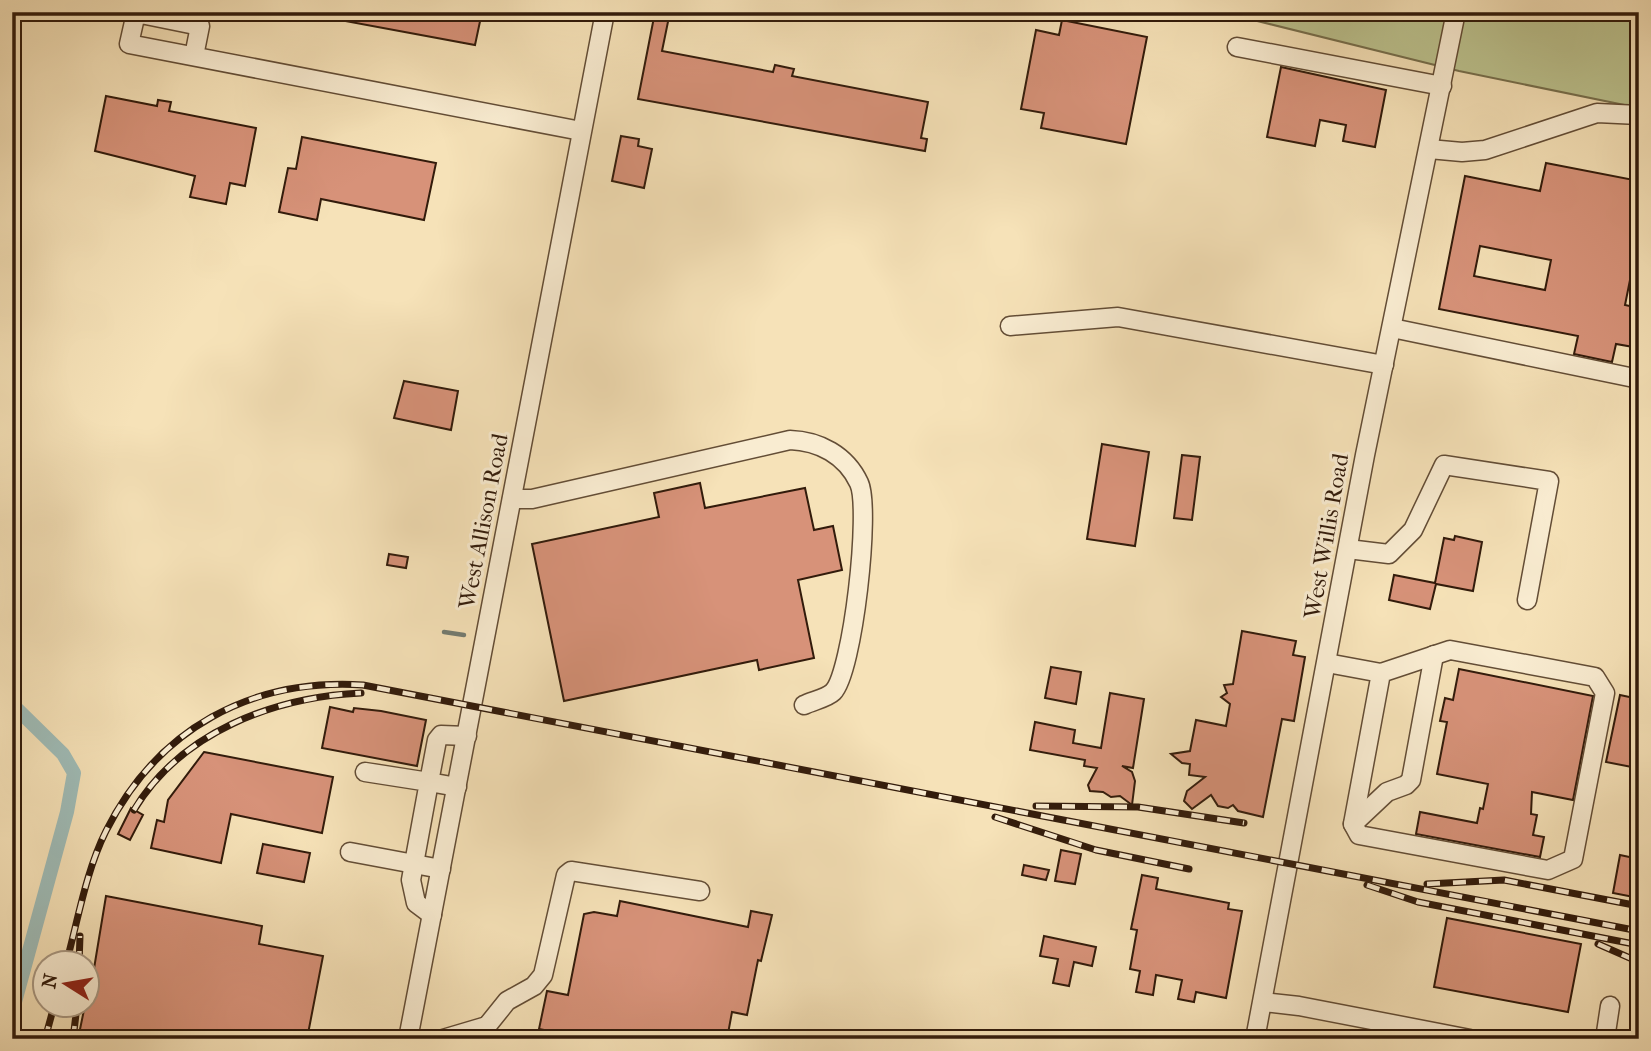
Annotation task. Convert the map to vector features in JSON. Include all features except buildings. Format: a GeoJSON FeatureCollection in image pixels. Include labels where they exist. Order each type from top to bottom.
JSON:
{"type":"FeatureCollection","features":[{"type":"Feature","properties":{"kind":"street","name":"West Allison Road"},"geometry":{"type":"LineString","coordinates":[[408,1039],[605,12]]}},
{"type":"Feature","properties":{"kind":"street","name":"West Willis Road"},"geometry":{"type":"LineString","coordinates":[[1255,1039],[1384,365],[1456,12]]}},
{"type":"Feature","properties":{"kind":"street"},"geometry":{"type":"LineString","coordinates":[[1237,47],[1442,86]]}},
{"type":"Feature","properties":{"kind":"street"},"geometry":{"type":"LineString","coordinates":[[194,56],[581,131]]}},
{"type":"Feature","properties":{"kind":"street"},"geometry":{"type":"LineString","coordinates":[[1429,149],[1462,152],[1485,150],[1597,113],[1639,115]]}},
{"type":"Feature","properties":{"kind":"street"},"geometry":{"type":"LineString","coordinates":[[1010,326],[1118,317],[1384,365]]}},
{"type":"Feature","properties":{"kind":"street"},"geometry":{"type":"LineString","coordinates":[[1392,328],[1639,379]]}},
{"type":"Feature","properties":{"kind":"street"},"geometry":{"type":"LineString","coordinates":[[512,499],[532,499],[790,440],[809,441],[829,449],[845,463],[860,484],[864,514],[854,622],[847,666],[833,692],[804,705]]}},
{"type":"Feature","properties":{"kind":"street"},"geometry":{"type":"LineString","coordinates":[[1348,549],[1390,554],[1413,530],[1444,465],[1549,481],[1527,600]]}},
{"type":"Feature","properties":{"kind":"street"},"geometry":{"type":"LineString","coordinates":[[1327,663],[1381,673],[1450,650],[1595,677],[1605,693],[1573,859],[1548,870],[1359,835],[1353,824],[1381,673]]}},
{"type":"Feature","properties":{"kind":"street"},"geometry":{"type":"LineString","coordinates":[[1353,824],[1387,792],[1406,785],[1411,780],[1434,655]]}},
{"type":"Feature","properties":{"kind":"street"},"geometry":{"type":"LineString","coordinates":[[432,915],[416,904],[412,893],[414,864],[429,782],[441,735],[467,736]]}},
{"type":"Feature","properties":{"kind":"street"},"geometry":{"type":"LineString","coordinates":[[365,772],[457,787]]}},
{"type":"Feature","properties":{"kind":"street"},"geometry":{"type":"LineString","coordinates":[[350,852],[442,869]]}},
{"type":"Feature","properties":{"kind":"street"},"geometry":{"type":"LineString","coordinates":[[443,1039],[485,1033],[507,1001],[534,986],[543,975],[566,876],[571,871],[700,891]]}},
{"type":"Feature","properties":{"kind":"street"},"geometry":{"type":"LineString","coordinates":[[1263,1002],[1299,1006],[1470,1039]]}},
{"type":"Feature","properties":{"kind":"street"},"geometry":{"type":"LineString","coordinates":[[1605,1039],[1610,1006]]}},
{"type":"Feature","properties":{"kind":"green space"},"geometry":{"type":"Polygon","coordinates":[[[1221,12],[1639,12],[1639,108],[1459,71],[1221,12]]]}},
{"type":"Feature","properties":{"kind":"waterway"},"geometry":{"type":"LineString","coordinates":[[444,632],[464,635]]}},
{"type":"Feature","properties":{"kind":"waterway"},"geometry":{"type":"LineString","coordinates":[[12,704],[63,754],[74,773],[67,812],[12,1013]]}},
{"type":"Feature","properties":{"kind":"railway"},"geometry":{"type":"LineString","coordinates":[[70,950],[99,846],[127,795],[152,764],[180,738],[212,717],[246,701],[283,691],[322,685],[363,685],[1639,931]]}},
{"type":"Feature","properties":{"kind":"railway"},"geometry":{"type":"LineString","coordinates":[[134,810],[154,783],[177,759],[232,724],[295,702],[361,693]]}},
{"type":"Feature","properties":{"kind":"railway"},"geometry":{"type":"LineString","coordinates":[[1036,806],[1138,807],[1244,823]]}},
{"type":"Feature","properties":{"kind":"railway"},"geometry":{"type":"LineString","coordinates":[[995,817],[1096,850],[1189,869]]}},
{"type":"Feature","properties":{"kind":"railway"},"geometry":{"type":"LineString","coordinates":[[1427,884],[1504,880],[1639,906]]}},
{"type":"Feature","properties":{"kind":"railway"},"geometry":{"type":"LineString","coordinates":[[1367,885],[1418,902],[1639,945]]}},
{"type":"Feature","properties":{"kind":"railway"},"geometry":{"type":"LineString","coordinates":[[80,936],[80,950]]}},
{"type":"Feature","properties":{"kind":"railway"},"geometry":{"type":"LineString","coordinates":[[1598,944],[1639,962]]}},
{"type":"Feature","properties":{"kind":"railway"},"geometry":{"type":"LineString","coordinates":[[45,1039],[50,1020]]}},
{"type":"Feature","properties":{"kind":"railway"},"geometry":{"type":"LineString","coordinates":[[73,1039],[75,1020]]}}]}
